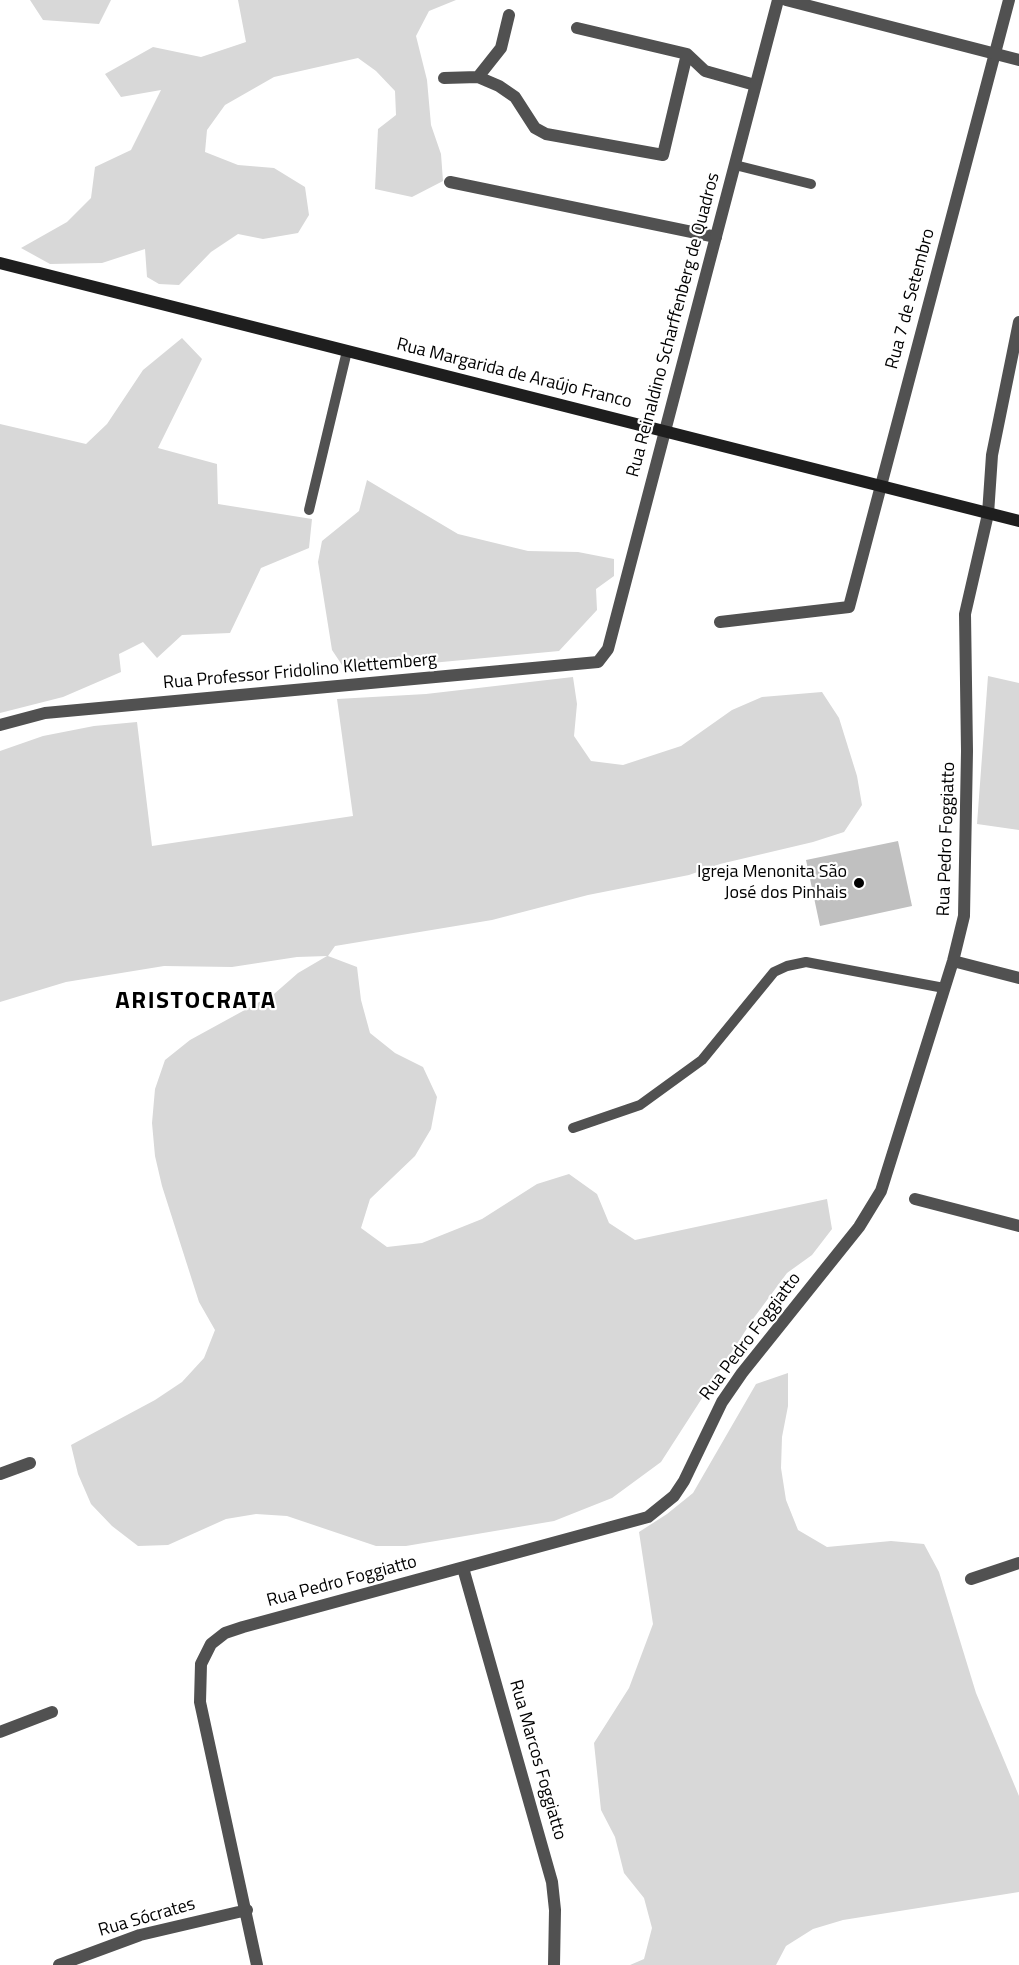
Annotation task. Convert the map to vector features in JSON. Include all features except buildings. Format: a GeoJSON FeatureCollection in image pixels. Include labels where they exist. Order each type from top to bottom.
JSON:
{"type":"FeatureCollection","features":[{"type":"Feature","properties":{"kind":"main road","name":"Rua Margarida de Araújo Franco"},"geometry":{"type":"LineString","coordinates":[[0,263],[1019,521]]}},
{"type":"Feature","properties":{"kind":"street","name":"Rua Reinaldino Scharffenberg de Quadros"},"geometry":{"type":"LineString","coordinates":[[603,658],[608,649],[778,0]]}},
{"type":"Feature","properties":{"kind":"street"},"geometry":{"type":"LineString","coordinates":[[786,0],[1019,60]]}},
{"type":"Feature","properties":{"kind":"street","name":"Rua 7 de Setembro"},"geometry":{"type":"LineString","coordinates":[[720,622],[849,607],[1009,0]]}},
{"type":"Feature","properties":{"kind":"street"},"geometry":{"type":"LineString","coordinates":[[478,77],[501,48],[509,15]]}},
{"type":"Feature","properties":{"kind":"street"},"geometry":{"type":"LineString","coordinates":[[577,28],[687,54],[705,71],[755,85]]}},
{"type":"Feature","properties":{"kind":"street"},"geometry":{"type":"LineString","coordinates":[[444,78],[478,77],[515,97],[525,108],[535,128],[546,134],[663,155],[687,54]]}},
{"type":"Feature","properties":{"kind":"street"},"geometry":{"type":"LineString","coordinates":[[450,182],[716,237]]}},
{"type":"Feature","properties":{"kind":"street","name":"Rua Pedro Foggiatto"},"geometry":{"type":"LineString","coordinates":[[257,1965],[247,1910],[200,1702],[201,1664],[211,1644],[225,1633],[243,1627],[636,1522],[655,1512],[674,1496],[684,1481],[722,1402],[859,1227],[881,1191],[960,937],[965,900],[967,750],[965,614],[988,513],[992,455],[1019,322]]}},
{"type":"Feature","properties":{"kind":"street","name":"Rua Professor Fridolino Klettemberg"},"geometry":{"type":"LineString","coordinates":[[0,725],[45,713],[590,664],[603,658]]}},
{"type":"Feature","properties":{"kind":"street"},"geometry":{"type":"LineString","coordinates":[[953,961],[1019,978]]}},
{"type":"Feature","properties":{"kind":"street"},"geometry":{"type":"LineString","coordinates":[[915,1199],[1019,1226]]}},
{"type":"Feature","properties":{"kind":"street"},"geometry":{"type":"LineString","coordinates":[[0,1474],[30,1463]]}},
{"type":"Feature","properties":{"kind":"street"},"geometry":{"type":"LineString","coordinates":[[971,1579],[1019,1563]]}},
{"type":"Feature","properties":{"kind":"street","name":"Rua Marcos Foggiatto"},"geometry":{"type":"LineString","coordinates":[[463,1568],[552,1882],[555,1910],[554,1965]]}},
{"type":"Feature","properties":{"kind":"street"},"geometry":{"type":"LineString","coordinates":[[0,1731],[52,1712]]}},
{"type":"Feature","properties":{"kind":"street","name":"Rua Sócrates"},"geometry":{"type":"LineString","coordinates":[[59,1965],[140,1935],[247,1910]]}},
{"type":"Feature","properties":{"kind":"lane"},"geometry":{"type":"LineString","coordinates":[[735,165],[811,184]]}},
{"type":"Feature","properties":{"kind":"lane"},"geometry":{"type":"LineString","coordinates":[[309,510],[347,351]]}},
{"type":"Feature","properties":{"kind":"lane"},"geometry":{"type":"LineString","coordinates":[[573,1128],[640,1105],[702,1060],[774,972],[787,966],[807,962],[944,988]]}},
{"type":"Feature","properties":{"kind":"shaded area"},"geometry":{"type":"Polygon","coordinates":[[[30,0],[111,0],[99,24],[43,20],[30,0]]]}},
{"type":"Feature","properties":{"kind":"shaded area"},"geometry":{"type":"Polygon","coordinates":[[[238,0],[456,0],[429,11],[416,36],[427,80],[431,125],[441,154],[443,181],[412,197],[375,189],[378,129],[396,115],[395,91],[376,71],[358,58],[274,77],[225,105],[207,130],[205,152],[238,165],[274,168],[305,187],[309,215],[298,233],[263,239],[238,234],[211,252],[179,285],[159,284],[147,277],[145,249],[102,263],[50,264],[21,248],[67,222],[91,198],[95,167],[131,150],[161,90],[121,97],[105,74],[153,47],[201,57],[246,42],[238,0]]]}},
{"type":"Feature","properties":{"kind":"shaded area"},"geometry":{"type":"Polygon","coordinates":[[[182,338],[202,359],[158,448],[217,464],[218,504],[312,519],[309,548],[261,568],[230,633],[182,635],[157,658],[143,642],[119,654],[121,672],[63,697],[0,713],[0,424],[86,444],[107,424],[143,370],[182,338]]]}},
{"type":"Feature","properties":{"kind":"shaded area"},"geometry":{"type":"Polygon","coordinates":[[[367,480],[458,534],[528,551],[578,552],[614,559],[614,576],[596,589],[597,610],[559,651],[346,671],[332,650],[318,562],[322,541],[359,511],[367,480]]]}},
{"type":"Feature","properties":{"kind":"shaded area"},"geometry":{"type":"Polygon","coordinates":[[[988,676],[1019,683],[1019,830],[977,824],[988,676]]]}},
{"type":"Feature","properties":{"kind":"shaded area"},"geometry":{"type":"Polygon","coordinates":[[[573,677],[577,704],[574,736],[591,761],[623,765],[681,746],[732,710],[762,697],[822,692],[839,718],[857,776],[862,805],[844,832],[813,842],[720,864],[689,875],[588,895],[492,920],[335,946],[328,956],[357,967],[361,1000],[370,1033],[395,1053],[423,1067],[437,1097],[431,1129],[415,1156],[370,1199],[361,1228],[387,1247],[422,1243],[482,1219],[537,1184],[569,1174],[597,1194],[609,1223],[635,1240],[827,1199],[832,1229],[812,1255],[787,1273],[753,1319],[661,1462],[612,1498],[554,1521],[406,1546],[376,1546],[287,1516],[256,1514],[226,1519],[168,1545],[138,1546],[112,1526],[91,1504],[78,1474],[71,1445],[155,1400],[182,1382],[204,1358],[215,1330],[199,1302],[162,1186],[155,1156],[152,1123],[155,1089],[165,1060],[190,1040],[274,994],[298,973],[327,956],[297,957],[232,967],[164,966],[66,982],[0,1002],[0,751],[43,736],[94,726],[137,722],[152,846],[353,816],[337,699],[426,694],[573,677]]]}},
{"type":"Feature","properties":{"kind":"shaded area"},"geometry":{"type":"Polygon","coordinates":[[[788,1373],[788,1406],[782,1437],[781,1468],[786,1500],[798,1530],[827,1547],[891,1541],[924,1544],[939,1572],[976,1693],[1019,1796],[1019,1892],[843,1920],[813,1929],[786,1946],[776,1965],[630,1965],[644,1959],[652,1928],[644,1898],[624,1873],[615,1837],[601,1810],[594,1743],[629,1688],[653,1624],[639,1532],[667,1514],[693,1493],[756,1384],[788,1373]]]}},
{"type":"Feature","properties":{"kind":"place","name":"Igreja Menonita São José dos Pinhais"},"geometry":{"type":"Point","coordinates":[859,883]}},
{"type":"Feature","properties":{"kind":"district","name":"ARISTOCRATA"},"geometry":{"type":"Point","coordinates":[196,1002]}}]}
